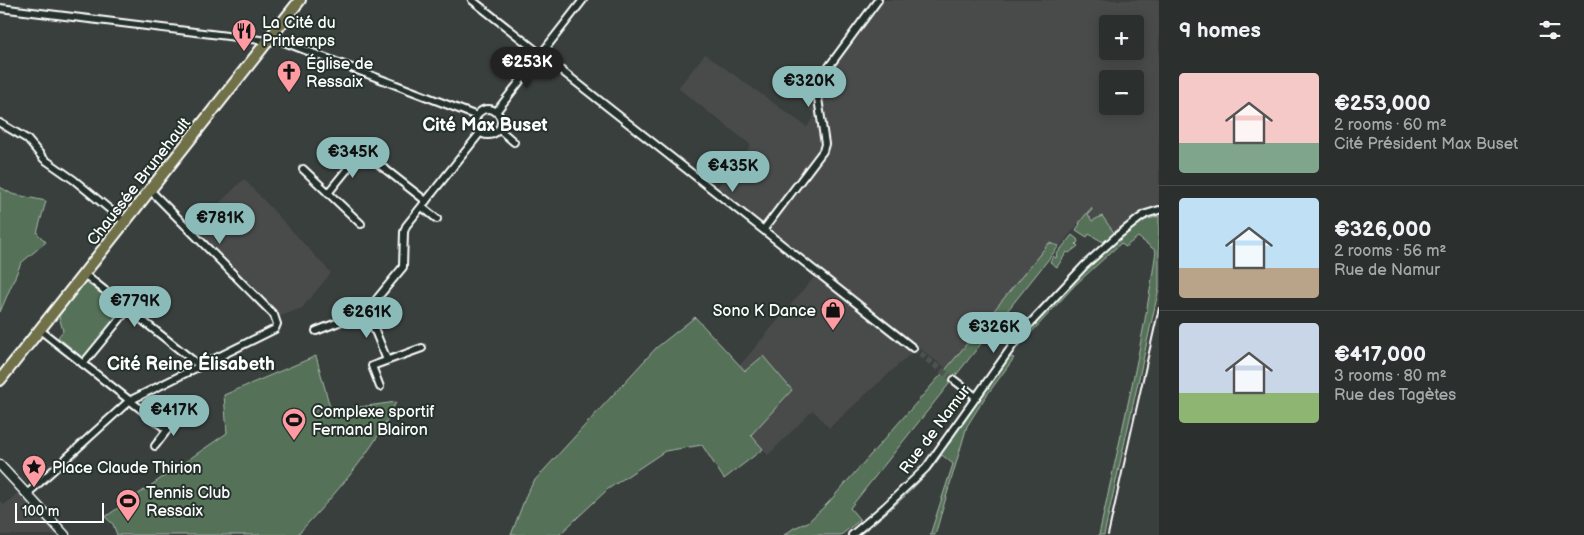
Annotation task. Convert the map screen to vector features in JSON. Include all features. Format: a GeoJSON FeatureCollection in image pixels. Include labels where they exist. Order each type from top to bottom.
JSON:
{"type":"FeatureCollection","features":[{"type":"Feature","properties":{"kind":"main road","name":"Chaussée Brunehault"},"geometry":{"type":"LineString","coordinates":[[0,380],[300,0]]}},
{"type":"Feature","properties":{"kind":"street"},"geometry":{"type":"LineString","coordinates":[[472,0],[913,348]]}},
{"type":"Feature","properties":{"kind":"street"},"geometry":{"type":"LineString","coordinates":[[496,112],[583,0]]}},
{"type":"Feature","properties":{"kind":"street"},"geometry":{"type":"LineString","coordinates":[[764,229],[823,151],[825,144],[817,92],[818,84],[878,0]]}},
{"type":"Feature","properties":{"kind":"street"},"geometry":{"type":"LineString","coordinates":[[0,8],[269,39],[477,116]]}},
{"type":"Feature","properties":{"kind":"street"},"geometry":{"type":"LineString","coordinates":[[486,109],[496,112],[502,122],[500,130],[493,135],[480,133],[475,125],[477,116],[486,109]]}},
{"type":"Feature","properties":{"kind":"street"},"geometry":{"type":"LineString","coordinates":[[0,123],[27,139],[44,159],[74,180],[125,222]]}},
{"type":"Feature","properties":{"kind":"street"},"geometry":{"type":"LineString","coordinates":[[500,130],[514,142]]}},
{"type":"Feature","properties":{"kind":"street"},"geometry":{"type":"LineString","coordinates":[[316,332],[367,311],[403,267],[404,232],[406,226],[480,133]]}},
{"type":"Feature","properties":{"kind":"street"},"geometry":{"type":"LineString","coordinates":[[328,193],[362,152],[424,204],[437,219]]}},
{"type":"Feature","properties":{"kind":"street"},"geometry":{"type":"LineString","coordinates":[[303,169],[361,224]]}},
{"type":"Feature","properties":{"kind":"street"},"geometry":{"type":"LineString","coordinates":[[27,494],[129,401],[269,333],[277,324],[274,315],[150,190]]}},
{"type":"Feature","properties":{"kind":"street","name":"Rue de Namur"},"geometry":{"type":"LineString","coordinates":[[852,535],[891,502],[926,468],[1023,332],[1085,265],[1140,218],[1159,210]]}},
{"type":"Feature","properties":{"kind":"street"},"geometry":{"type":"LineString","coordinates":[[84,274],[200,366]]}},
{"type":"Feature","properties":{"kind":"street"},"geometry":{"type":"LineString","coordinates":[[82,364],[128,309]]}},
{"type":"Feature","properties":{"kind":"street"},"geometry":{"type":"LineString","coordinates":[[367,311],[387,360]]}},
{"type":"Feature","properties":{"kind":"street"},"geometry":{"type":"LineString","coordinates":[[40,330],[166,429]]}},
{"type":"Feature","properties":{"kind":"street"},"geometry":{"type":"LineString","coordinates":[[380,387],[372,366],[422,348]]}},
{"type":"Feature","properties":{"kind":"street"},"geometry":{"type":"LineString","coordinates":[[954,380],[976,397]]}},
{"type":"Feature","properties":{"kind":"street"},"geometry":{"type":"LineString","coordinates":[[155,446],[166,429],[178,416]]}},
{"type":"Feature","properties":{"kind":"street"},"geometry":{"type":"LineString","coordinates":[[0,465],[65,535]]}},
{"type":"Feature","properties":{"kind":"shaded area"},"geometry":{"type":"Polygon","coordinates":[[[874,0],[1159,0],[1159,216],[1139,222],[1115,234],[1109,224],[1092,221],[1088,213],[1091,208],[955,375],[918,347],[829,428],[813,410],[768,455],[713,391],[741,364],[820,270],[715,190],[751,145],[678,88],[705,54],[807,127],[814,117],[814,113],[810,110],[808,89],[874,0]]]}},
{"type":"Feature","properties":{"kind":"shaded area"},"geometry":{"type":"Polygon","coordinates":[[[244,179],[331,273],[302,308],[278,317],[193,229],[244,179]]]}},
{"type":"Feature","properties":{"kind":"shaded area"},"geometry":{"type":"Polygon","coordinates":[[[20,491],[60,535],[0,535],[0,501],[4,505],[20,491]]]}},
{"type":"Feature","properties":{"kind":"green space"},"geometry":{"type":"Polygon","coordinates":[[[0,187],[12,194],[46,201],[37,233],[46,242],[21,263],[0,312],[0,187]]]}},
{"type":"Feature","properties":{"kind":"green space"},"geometry":{"type":"Polygon","coordinates":[[[1091,208],[1092,210],[1088,214],[1092,221],[1102,216],[1115,234],[1105,243],[1089,234],[1087,237],[1076,230],[1091,208]]]}},
{"type":"Feature","properties":{"kind":"green space"},"geometry":{"type":"Polygon","coordinates":[[[1159,216],[1159,288],[1104,535],[1099,535],[1138,358],[1156,251],[1138,237],[1125,247],[1121,243],[1075,285],[1019,346],[1016,344],[1029,327],[1088,264],[1139,222],[1159,216]]]}},
{"type":"Feature","properties":{"kind":"green space"},"geometry":{"type":"Polygon","coordinates":[[[1072,235],[1077,239],[1078,242],[1076,244],[1078,246],[1069,253],[1067,252],[1057,267],[1050,262],[1053,256],[1056,258],[1056,255],[1072,235]]]}},
{"type":"Feature","properties":{"kind":"green space"},"geometry":{"type":"Polygon","coordinates":[[[1049,243],[1059,246],[850,508],[860,520],[841,535],[784,535],[808,522],[828,503],[947,368],[1049,243]]]}},
{"type":"Feature","properties":{"kind":"green space"},"geometry":{"type":"Polygon","coordinates":[[[85,282],[122,309],[83,358],[58,337],[63,331],[59,316],[85,282]]]}},
{"type":"Feature","properties":{"kind":"green space"},"geometry":{"type":"Polygon","coordinates":[[[695,317],[745,371],[763,356],[792,390],[751,435],[763,449],[724,479],[702,445],[665,451],[608,489],[559,535],[511,535],[527,493],[534,481],[656,348],[695,317]]]}},
{"type":"Feature","properties":{"kind":"green space","name":"Complexe sportif Fernand Blairon"},"geometry":{"type":"Polygon","coordinates":[[[316,356],[331,411],[396,402],[365,456],[339,489],[297,535],[117,535],[113,524],[105,517],[227,433],[224,395],[316,356]]]}},
{"type":"Feature","properties":{"kind":"green space"},"geometry":{"type":"Polygon","coordinates":[[[1008,356],[1014,358],[967,426],[935,535],[930,535],[953,464],[942,455],[904,497],[860,535],[855,535],[950,443],[960,424],[963,424],[976,405],[976,401],[1008,356]]]}},
{"type":"Feature","properties":{"kind":"tunnel"},"geometry":{"type":"LineString","coordinates":[[913,348],[954,380]]}},
{"type":"Feature","properties":{"kind":"railway"},"geometry":{"type":"LineString","coordinates":[[1108,535],[1159,308]]}},
{"type":"Feature","properties":{"kind":"place","name":"La Cité du Printemps"},"geometry":{"type":"Point","coordinates":[244,52]}},
{"type":"Feature","properties":{"kind":"place","name":"Église de Ressaix"},"geometry":{"type":"Point","coordinates":[289,93]}},
{"type":"Feature","properties":{"kind":"place","name":"Sono K Dance"},"geometry":{"type":"Point","coordinates":[833,331]}},
{"type":"Feature","properties":{"kind":"place","name":"Complexe sportif Fernand Blairon"},"geometry":{"type":"Point","coordinates":[294,441]}},
{"type":"Feature","properties":{"kind":"place","name":"Place Claude Thirion"},"geometry":{"type":"Point","coordinates":[34,488]}},
{"type":"Feature","properties":{"kind":"place","name":"Tennis Club Ressaix"},"geometry":{"type":"Point","coordinates":[128,522]}},
{"type":"Feature","properties":{"kind":"district","name":"Cité Max Buset"},"geometry":{"type":"Point","coordinates":[485,125]}},
{"type":"Feature","properties":{"kind":"district","name":"Cité Reine Élisabeth"},"geometry":{"type":"Point","coordinates":[191,364]}}]}
